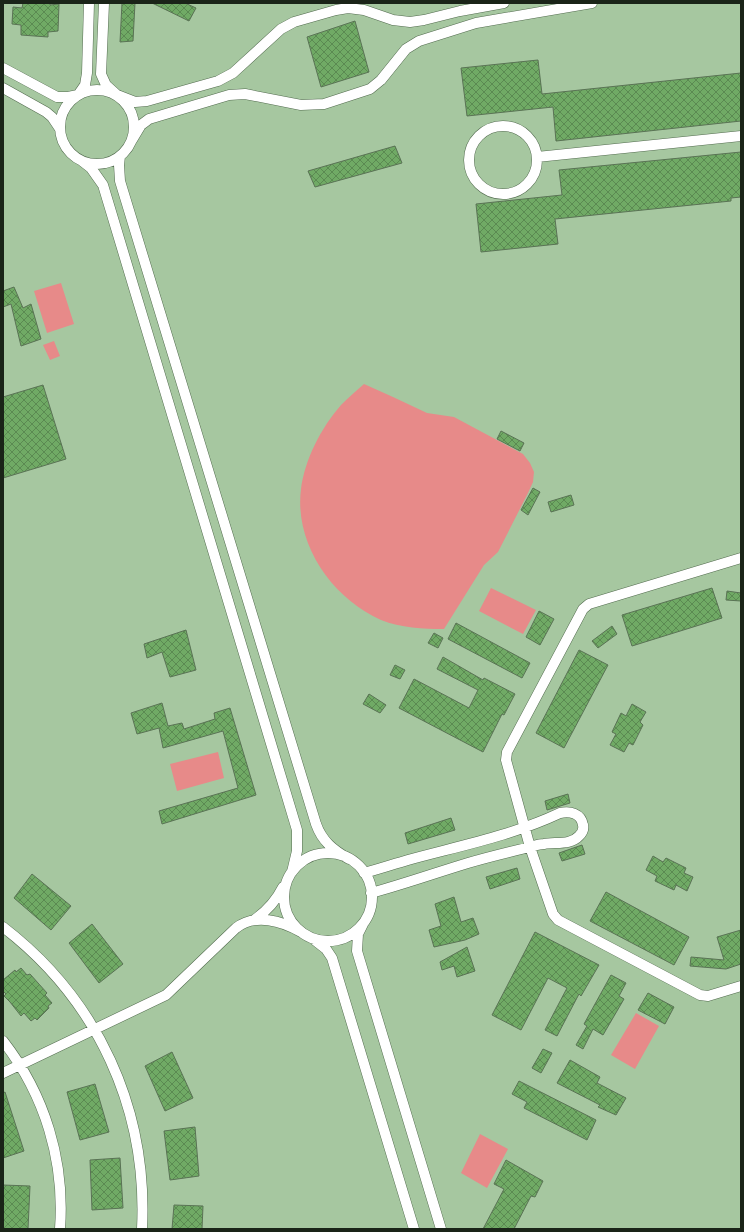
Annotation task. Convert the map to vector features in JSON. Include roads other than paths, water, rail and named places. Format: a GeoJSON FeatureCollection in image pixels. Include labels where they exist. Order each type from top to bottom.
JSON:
{"type":"FeatureCollection","features":[{"type":"Feature","properties":{"kind":"street"},"geometry":{"type":"LineString","coordinates":[[88,3],[87,74],[85,85],[78,95],[70,101],[64,109],[60,129],[62,139],[67,148],[91,168],[103,186],[297,830],[297,851],[284,890],[284,902],[287,913],[293,924],[301,932]]}},
{"type":"Feature","properties":{"kind":"street"},"geometry":{"type":"LineString","coordinates":[[104,3],[101,74],[106,86],[125,102],[130,110],[134,130],[132,140]]}},
{"type":"Feature","properties":{"kind":"street"},"geometry":{"type":"LineString","coordinates":[[3,68],[57,96],[68,97],[87,91],[97,90],[108,91],[135,102],[147,101],[218,81],[233,73],[281,29],[294,22],[336,10],[348,8],[364,10],[393,20],[410,22],[504,3]]}},
{"type":"Feature","properties":{"kind":"street"},"geometry":{"type":"LineString","coordinates":[[82,160],[102,164],[112,161],[128,149],[141,125],[149,119],[229,95],[245,94],[301,105],[324,104],[370,89],[381,80],[406,49],[420,41],[476,23],[592,3]]}},
{"type":"Feature","properties":{"kind":"street"},"geometry":{"type":"LineString","coordinates":[[3,88],[46,112],[52,117],[60,129]]}},
{"type":"Feature","properties":{"kind":"street"},"geometry":{"type":"LineString","coordinates":[[497,126],[508,126],[519,130],[528,137],[534,146],[537,157],[536,168],[531,179],[524,187],[514,192],[502,194],[492,192],[482,186],[474,178],[469,168],[468,157],[471,146],[477,136],[486,130],[497,126]]}},
{"type":"Feature","properties":{"kind":"street"},"geometry":{"type":"LineString","coordinates":[[537,157],[741,136]]}},
{"type":"Feature","properties":{"kind":"street"},"geometry":{"type":"LineString","coordinates":[[120,156],[120,181],[316,824],[321,835],[330,846],[358,865],[364,873],[372,893],[370,909],[358,934],[357,951],[441,1229]]}},
{"type":"Feature","properties":{"kind":"street"},"geometry":{"type":"LineString","coordinates":[[741,558],[589,604],[583,609],[507,752],[506,760],[530,847],[553,914],[558,920],[700,995],[708,996],[741,986]]}},
{"type":"Feature","properties":{"kind":"street"},"geometry":{"type":"LineString","coordinates":[[364,873],[524,828],[560,813],[574,813],[579,816],[582,822],[584,829],[574,840],[564,843],[530,847],[468,863],[372,893]]}},
{"type":"Feature","properties":{"kind":"street"},"geometry":{"type":"LineString","coordinates":[[462,846],[468,863]]}},
{"type":"Feature","properties":{"kind":"street"},"geometry":{"type":"LineString","coordinates":[[254,920],[275,900],[290,875],[303,861],[318,854],[334,854],[349,859]]}},
{"type":"Feature","properties":{"kind":"street"},"geometry":{"type":"LineString","coordinates":[[3,1073],[166,995],[236,928],[244,923],[254,920],[263,920],[280,923],[312,938],[322,945],[332,958],[414,1229]]}},
{"type":"Feature","properties":{"kind":"street"},"geometry":{"type":"LineString","coordinates":[[312,938],[323,941],[334,941],[345,938],[355,932],[363,924]]}},
{"type":"Feature","properties":{"kind":"street"},"geometry":{"type":"LineString","coordinates":[[3,927],[27,947],[54,974],[82,1010],[94,1029],[116,1071],[131,1116],[140,1162],[142,1186],[142,1229]]}},
{"type":"Feature","properties":{"kind":"street"},"geometry":{"type":"LineString","coordinates":[[3,1041],[20,1065],[39,1100],[52,1137],[61,1196],[60,1229]]}}]}
